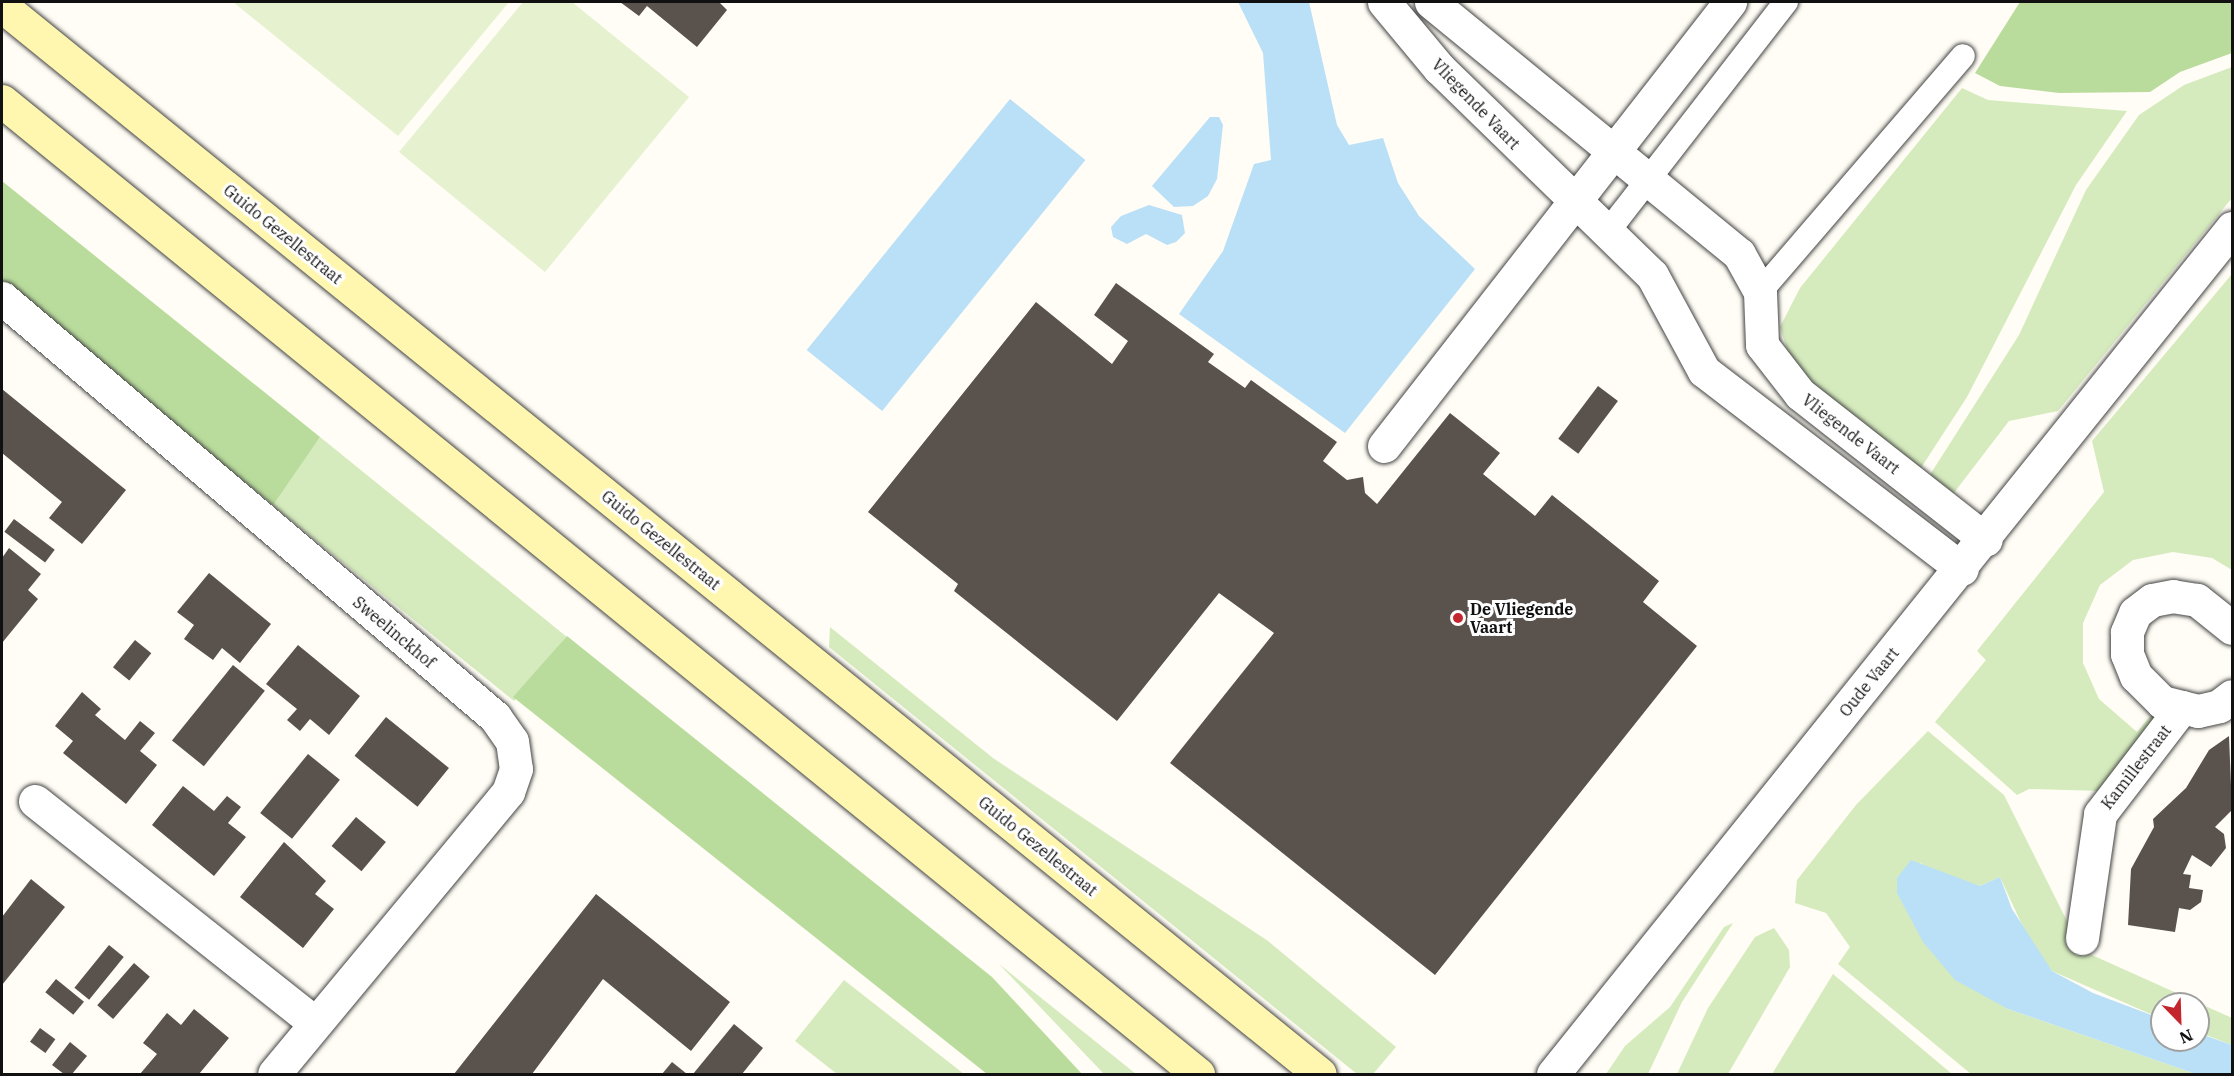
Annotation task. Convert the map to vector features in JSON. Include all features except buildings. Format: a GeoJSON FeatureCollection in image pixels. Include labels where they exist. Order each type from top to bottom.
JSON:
{"type":"FeatureCollection","features":[{"type":"Feature","properties":{"kind":"main road","name":"Guido Gezellestraat"},"geometry":{"type":"LineString","coordinates":[[2,6],[1320,1074]]}},
{"type":"Feature","properties":{"kind":"main road"},"geometry":{"type":"LineString","coordinates":[[2,101],[1198,1074]]}},
{"type":"Feature","properties":{"kind":"street","name":"Vliegende Vaart"},"geometry":{"type":"LineString","coordinates":[[1384,2],[1439,68],[1572,202],[1609,230],[1652,275],[1704,370],[1962,569]]}},
{"type":"Feature","properties":{"kind":"street","name":"Vliegende Vaart"},"geometry":{"type":"LineString","coordinates":[[1431,2],[1647,176],[1739,254],[1760,292],[1762,345],[1800,394],[1986,540]]}},
{"type":"Feature","properties":{"kind":"street"},"geometry":{"type":"LineString","coordinates":[[1384,446],[1612,149],[1730,2]]}},
{"type":"Feature","properties":{"kind":"street","name":"Oude Vaart"},"geometry":{"type":"LineString","coordinates":[[1553,1074],[1986,540],[2232,228]]}},
{"type":"Feature","properties":{"kind":"street","name":"Oude Vaart"},"geometry":{"type":"LineString","coordinates":[[2185,289],[2232,254]]}},
{"type":"Feature","properties":{"kind":"street","name":"Sweelinckhof"},"geometry":{"type":"LineString","coordinates":[[2,298],[495,717],[512,741],[516,769],[508,792],[274,1074]]}},
{"type":"Feature","properties":{"kind":"street","name":"Kamillestraat"},"geometry":{"type":"LineString","coordinates":[[2232,628],[2197,600],[2173,596],[2152,600],[2135,613],[2127,643],[2136,676],[2162,702],[2182,707],[2219,706],[2232,696]]}},
{"type":"Feature","properties":{"kind":"street","name":"Kamillestraat"},"geometry":{"type":"LineString","coordinates":[[2082,938],[2100,814],[2182,707]]}},
{"type":"Feature","properties":{"kind":"street"},"geometry":{"type":"LineString","coordinates":[[35,801],[315,1023]]}},
{"type":"Feature","properties":{"kind":"lane"},"geometry":{"type":"LineString","coordinates":[[1609,230],[1647,176],[1786,2]]}},
{"type":"Feature","properties":{"kind":"lane"},"geometry":{"type":"LineString","coordinates":[[1760,292],[1963,56]]}},
{"type":"Feature","properties":{"kind":"green space"},"geometry":{"type":"Polygon","coordinates":[[[233,2],[509,2],[398,136],[233,2]]]}},
{"type":"Feature","properties":{"kind":"green space"},"geometry":{"type":"Polygon","coordinates":[[[523,2],[572,2],[689,97],[545,272],[399,152],[523,2]]]}},
{"type":"Feature","properties":{"kind":"green space"},"geometry":{"type":"Polygon","coordinates":[[[2020,2],[2232,2],[2232,53],[2180,72],[2150,92],[2059,93],[2000,86],[1975,73],[2020,2]]]}},
{"type":"Feature","properties":{"kind":"green space"},"geometry":{"type":"Polygon","coordinates":[[[2232,67],[2232,198],[2058,411],[2009,421],[1950,498],[1926,481],[2019,335],[2086,190],[2139,115],[2184,85],[2232,67]]]}},
{"type":"Feature","properties":{"kind":"green space"},"geometry":{"type":"Polygon","coordinates":[[[1962,88],[1988,100],[2127,111],[2076,185],[1967,397],[1917,474],[1793,368],[1780,327],[1800,288],[1962,88]]]}},
{"type":"Feature","properties":{"kind":"green space"},"geometry":{"type":"Polygon","coordinates":[[[2,181],[320,437],[273,505],[2,285],[2,181]]]}},
{"type":"Feature","properties":{"kind":"green space"},"geometry":{"type":"Polygon","coordinates":[[[2232,274],[2232,570],[2212,558],[2173,552],[2133,560],[2100,585],[2083,623],[2083,663],[2099,699],[2137,732],[2162,702],[2163,712],[2102,791],[2029,789],[2017,795],[1935,722],[1986,660],[1977,651],[2104,492],[2092,441],[2232,274]]]}},
{"type":"Feature","properties":{"kind":"green space"},"geometry":{"type":"Polygon","coordinates":[[[320,437],[566,636],[514,701],[268,502],[320,437]]]}},
{"type":"Feature","properties":{"kind":"green space"},"geometry":{"type":"Polygon","coordinates":[[[830,627],[993,758],[1268,941],[1396,1047],[1373,1074],[1357,1074],[829,647],[830,627]]]}},
{"type":"Feature","properties":{"kind":"green space"},"geometry":{"type":"Polygon","coordinates":[[[567,636],[992,977],[1082,1074],[987,1074],[513,697],[567,636]]]}},
{"type":"Feature","properties":{"kind":"green space"},"geometry":{"type":"Polygon","coordinates":[[[1928,731],[2004,795],[2076,939],[2092,955],[2174,992],[2150,992],[2150,1014],[2052,971],[2028,938],[2000,877],[1980,886],[1931,871],[1920,862],[2008,1009],[2196,1074],[1971,1074],[1838,964],[1850,947],[1826,913],[1795,903],[1797,880],[1856,805],[1928,731]]]}},
{"type":"Feature","properties":{"kind":"green space"},"geometry":{"type":"Polygon","coordinates":[[[1733,923],[1682,1002],[1648,1074],[1606,1074],[1625,1046],[1670,1007],[1724,927],[1733,923]]]}},
{"type":"Feature","properties":{"kind":"green space"},"geometry":{"type":"Polygon","coordinates":[[[1774,928],[1789,950],[1790,967],[1728,1074],[1677,1074],[1708,1008],[1755,937],[1774,928]]]}},
{"type":"Feature","properties":{"kind":"green space"},"geometry":{"type":"Polygon","coordinates":[[[999,964],[1136,1074],[1104,1074],[999,964]]]}},
{"type":"Feature","properties":{"kind":"green space"},"geometry":{"type":"Polygon","coordinates":[[[1833,974],[1952,1074],[1772,1074],[1833,974]]]}},
{"type":"Feature","properties":{"kind":"green space"},"geometry":{"type":"Polygon","coordinates":[[[844,980],[964,1074],[837,1074],[795,1041],[844,980]]]}},
{"type":"Feature","properties":{"kind":"green space"},"geometry":{"type":"Polygon","coordinates":[[[2210,1008],[2232,1018],[2232,1045],[2210,1037],[2210,1008]]]}},
{"type":"Feature","properties":{"kind":"water"},"geometry":{"type":"Polygon","coordinates":[[[1238,2],[1309,2],[1337,125],[1349,145],[1383,138],[1398,183],[1419,216],[1475,269],[1345,433],[1179,314],[1223,251],[1254,164],[1271,160],[1263,53],[1238,2]]]}},
{"type":"Feature","properties":{"kind":"water"},"geometry":{"type":"Polygon","coordinates":[[[1010,99],[1085,160],[882,411],[807,350],[1010,99]]]}},
{"type":"Feature","properties":{"kind":"water"},"geometry":{"type":"Polygon","coordinates":[[[1210,117],[1219,117],[1223,125],[1217,179],[1208,196],[1193,206],[1174,207],[1152,186],[1210,117]]]}},
{"type":"Feature","properties":{"kind":"water"},"geometry":{"type":"Polygon","coordinates":[[[1149,205],[1182,215],[1185,233],[1176,242],[1167,245],[1146,234],[1127,244],[1113,237],[1111,227],[1121,216],[1149,205]]]}},
{"type":"Feature","properties":{"kind":"water"},"geometry":{"type":"Polygon","coordinates":[[[1911,860],[1980,886],[2000,877],[2012,909],[2052,971],[2093,993],[2150,1014],[2150,1052],[2210,1052],[2210,1037],[2232,1045],[2232,1074],[2196,1074],[2008,1009],[1955,980],[1923,942],[1897,893],[1897,878],[1911,860]]]}},
{"type":"Feature","properties":{"kind":"place","name":"De Vliegende Vaart"},"geometry":{"type":"Point","coordinates":[1458,618]}}]}
